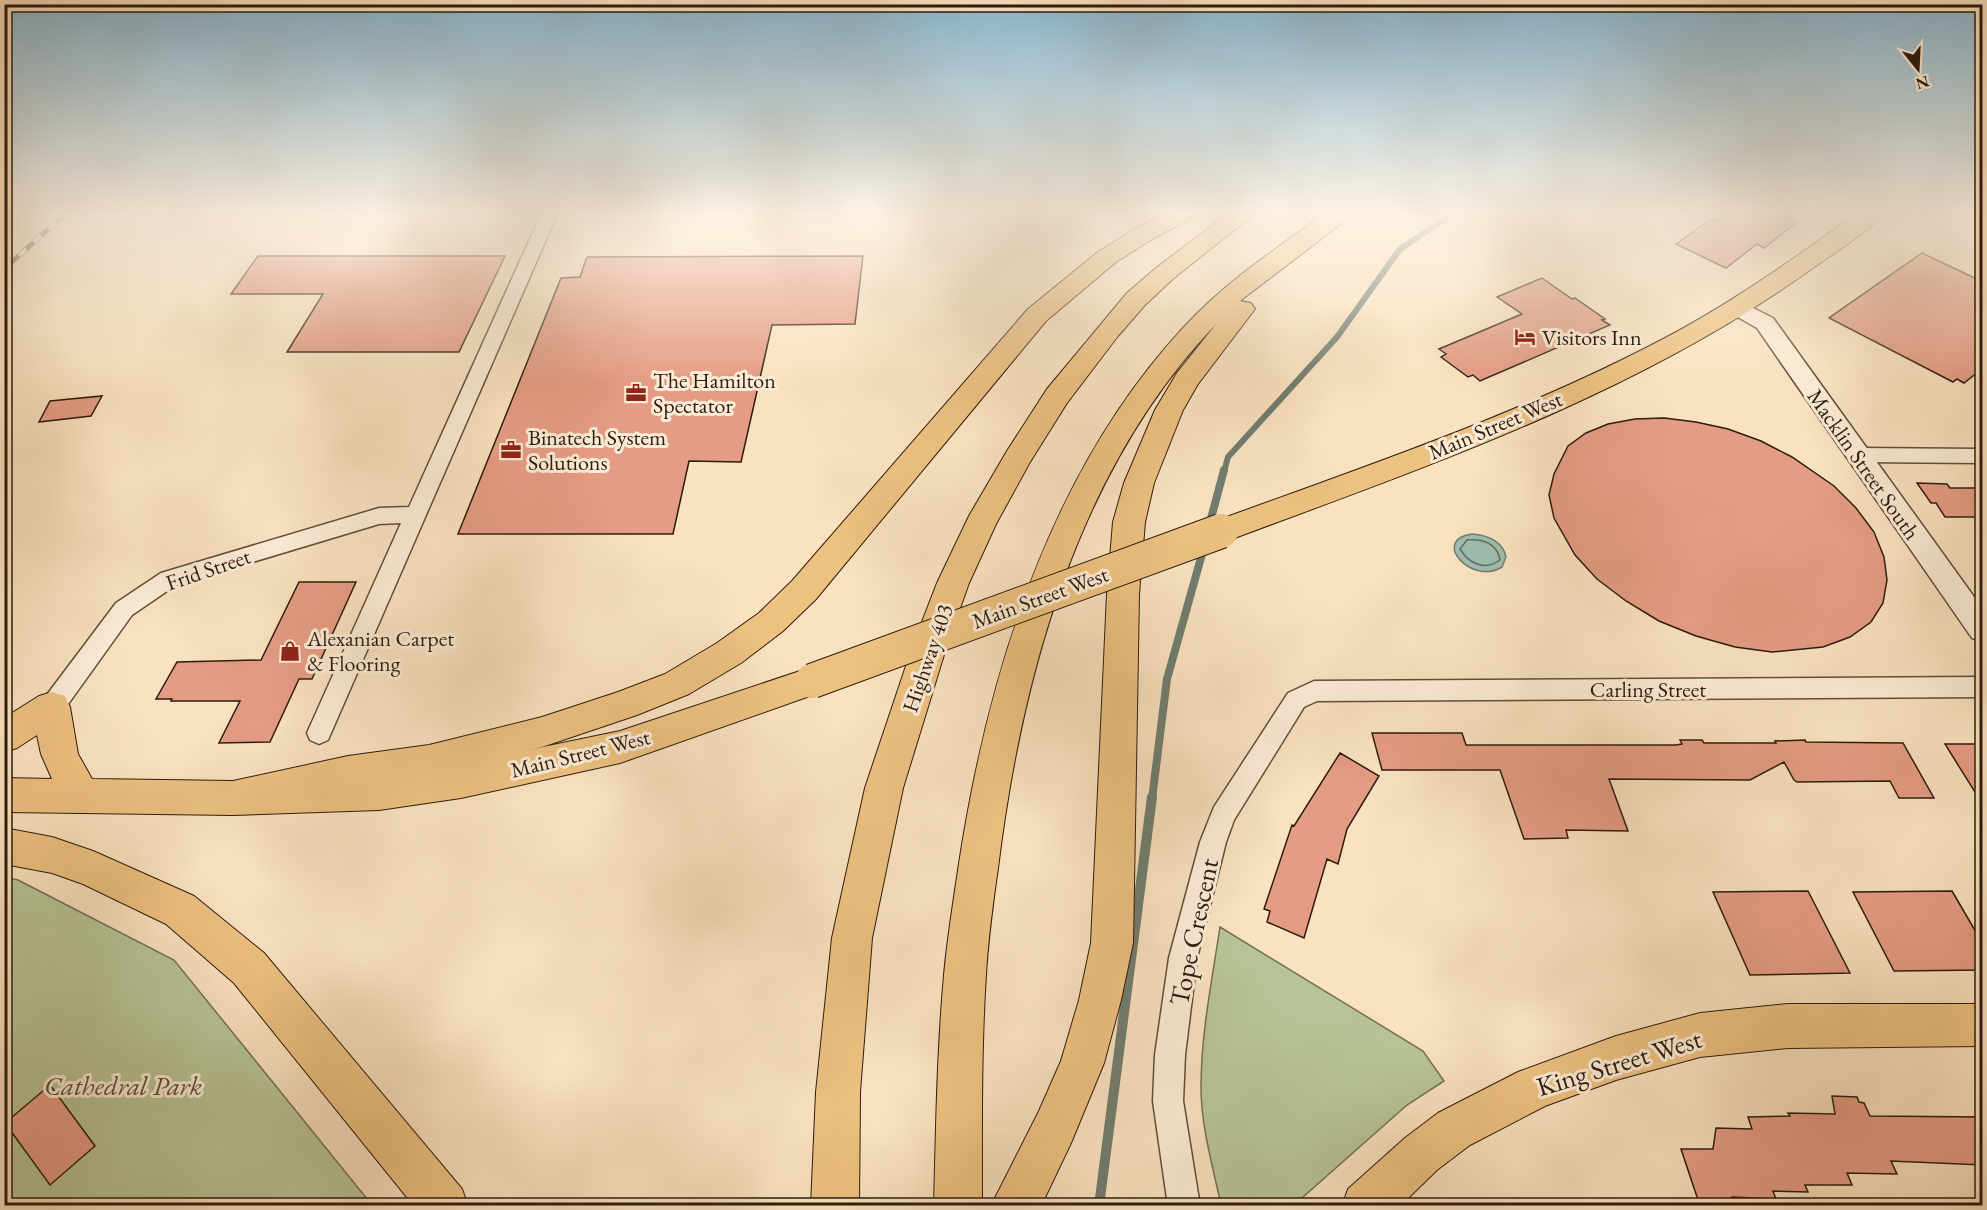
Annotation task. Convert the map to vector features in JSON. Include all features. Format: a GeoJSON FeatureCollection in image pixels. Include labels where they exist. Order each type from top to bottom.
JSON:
{"type":"FeatureCollection","features":[{"type":"Feature","properties":{"kind":"main road"},"geometry":{"type":"LineString","coordinates":[[232,798],[348,772],[429,761],[542,732],[677,684],[729,653],[771,622],[804,590],[1037,315],[1090,268]]}},
{"type":"Feature","properties":{"kind":"main road","name":"Highway 403"},"geometry":{"type":"LineString","coordinates":[[835,1206],[838,1092],[852,938],[884,788],[930,645],[953,583],[980,524],[1017,458],[1057,396],[1108,330],[1136,299],[1171,268]]}},
{"type":"Feature","properties":{"kind":"main road"},"geometry":{"type":"LineString","coordinates":[[958,1206],[964,985],[975,890],[991,781],[1026,637],[1074,515],[1107,454],[1142,399],[1191,335],[1266,268]]}},
{"type":"Feature","properties":{"kind":"main road"},"geometry":{"type":"LineString","coordinates":[[1014,1206],[1028,1184],[1082,1063],[1100,1000],[1112,943],[1123,594],[1129,522],[1138,483],[1169,410],[1187,379],[1252,296],[1268,268]]}},
{"type":"Feature","properties":{"kind":"main road","name":"Main Street West"},"geometry":{"type":"LineString","coordinates":[[4,795],[232,798],[379,793],[461,781],[620,747],[812,681],[1491,429],[1634,365],[1737,308],[1793,268]]}},
{"type":"Feature","properties":{"kind":"main road"},"geometry":{"type":"LineString","coordinates":[[4,737],[52,707]]}},
{"type":"Feature","properties":{"kind":"main road"},"geometry":{"type":"LineString","coordinates":[[52,707],[52,730],[57,753],[67,776],[81,795]]}},
{"type":"Feature","properties":{"kind":"main road"},"geometry":{"type":"LineString","coordinates":[[4,846],[52,855],[93,869],[180,910],[249,968],[445,1206]]}},
{"type":"Feature","properties":{"kind":"main road","name":"King Street West"},"geometry":{"type":"LineString","coordinates":[[1365,1206],[1421,1154],[1454,1129],[1534,1088],[1616,1058],[1700,1035],[1788,1026],[1983,1025]]}},
{"type":"Feature","properties":{"kind":"street"},"geometry":{"type":"LineString","coordinates":[[319,733],[525,268]]}},
{"type":"Feature","properties":{"kind":"street","name":"Macklin Street South"},"geometry":{"type":"LineString","coordinates":[[1737,308],[1765,324],[1983,630]]}},
{"type":"Feature","properties":{"kind":"street"},"geometry":{"type":"LineString","coordinates":[[1858,455],[1983,456]]}},
{"type":"Feature","properties":{"kind":"street","name":"Frid Street"},"geometry":{"type":"LineString","coordinates":[[52,707],[124,609],[169,579],[379,516],[416,515]]}},
{"type":"Feature","properties":{"kind":"street","name":"Carling Street"},"geometry":{"type":"LineString","coordinates":[[1314,691],[1983,687]]}},
{"type":"Feature","properties":{"kind":"street","name":"Tope Crescent"},"geometry":{"type":"LineString","coordinates":[[1184,1206],[1168,1101],[1170,1055],[1183,958],[1213,842],[1223,815],[1296,700],[1314,691]]}},
{"type":"Feature","properties":{"kind":"green space","name":"Cathedral Park"},"geometry":{"type":"Polygon","coordinates":[[[4,877],[18,880],[174,960],[372,1205],[5,1205],[4,877]]]}},
{"type":"Feature","properties":{"kind":"green space"},"geometry":{"type":"Polygon","coordinates":[[[1220,927],[1423,1051],[1444,1081],[1407,1105],[1294,1205],[1221,1205],[1205,1132],[1201,1087],[1205,1027],[1220,927]]]}},
{"type":"Feature","properties":{"kind":"water"},"geometry":{"type":"Polygon","coordinates":[[[1472,534],[1489,537],[1502,547],[1506,557],[1502,567],[1490,571],[1479,571],[1460,560],[1455,552],[1455,544],[1460,538],[1472,534]]]}},
{"type":"Feature","properties":{"kind":"building"},"geometry":{"type":"Polygon","coordinates":[[[249,268],[499,268],[459,352],[287,352],[323,294],[231,294],[249,268]]]}},
{"type":"Feature","properties":{"kind":"building","name":"The Hamilton Spectator"},"geometry":{"type":"Polygon","coordinates":[[[583,268],[862,268],[855,324],[772,325],[741,462],[689,461],[673,534],[458,534],[561,278],[580,277],[583,268]]]}},
{"type":"Feature","properties":{"kind":"building"},"geometry":{"type":"Polygon","coordinates":[[[1900,268],[1955,268],[1983,282],[1983,368],[1964,383],[1957,379],[1953,382],[1829,318],[1900,268]]]}},
{"type":"Feature","properties":{"kind":"building","name":"Visitors Inn"},"geometry":{"type":"Polygon","coordinates":[[[1542,278],[1572,299],[1575,298],[1610,325],[1480,381],[1473,375],[1468,377],[1441,357],[1446,354],[1439,349],[1522,314],[1497,297],[1542,278]]]}},
{"type":"Feature","properties":{"kind":"building"},"geometry":{"type":"Polygon","coordinates":[[[102,396],[91,416],[39,422],[50,401],[102,396]]]}},
{"type":"Feature","properties":{"kind":"building"},"geometry":{"type":"Polygon","coordinates":[[[1664,418],[1728,429],[1761,441],[1792,457],[1834,486],[1856,508],[1874,532],[1884,557],[1887,580],[1883,603],[1871,622],[1850,637],[1823,647],[1772,652],[1735,647],[1696,636],[1659,621],[1626,601],[1597,579],[1575,555],[1554,518],[1549,495],[1554,474],[1568,446],[1586,433],[1608,424],[1635,419],[1664,418]]]}},
{"type":"Feature","properties":{"kind":"building"},"geometry":{"type":"Polygon","coordinates":[[[1917,483],[1947,484],[1950,488],[1983,488],[1983,517],[1945,517],[1936,503],[1931,503],[1917,483]]]}},
{"type":"Feature","properties":{"kind":"building"},"geometry":{"type":"Polygon","coordinates":[[[299,582],[356,582],[312,679],[299,679],[270,742],[219,743],[240,701],[156,699],[177,662],[261,660],[299,582]]]}},
{"type":"Feature","properties":{"kind":"building"},"geometry":{"type":"Polygon","coordinates":[[[1372,733],[1462,733],[1466,745],[1676,745],[1682,744],[1680,740],[1702,740],[1704,743],[1776,743],[1775,741],[1805,740],[1806,742],[1903,743],[1934,798],[1899,798],[1890,781],[1797,782],[1784,762],[1750,780],[1609,779],[1628,831],[1566,830],[1568,838],[1524,839],[1500,770],[1382,770],[1372,733]]]}},
{"type":"Feature","properties":{"kind":"building"},"geometry":{"type":"Polygon","coordinates":[[[1945,744],[1983,744],[1983,805],[1945,744]]]}},
{"type":"Feature","properties":{"kind":"building"},"geometry":{"type":"Polygon","coordinates":[[[1340,753],[1379,776],[1347,829],[1338,864],[1327,859],[1304,938],[1267,922],[1270,911],[1264,909],[1292,825],[1294,826],[1340,753]]]}},
{"type":"Feature","properties":{"kind":"building"},"geometry":{"type":"Polygon","coordinates":[[[1808,891],[1850,973],[1750,975],[1713,892],[1808,891]]]}},
{"type":"Feature","properties":{"kind":"building"},"geometry":{"type":"Polygon","coordinates":[[[1952,891],[1983,944],[1983,970],[1894,971],[1853,892],[1952,891]]]}},
{"type":"Feature","properties":{"kind":"building"},"geometry":{"type":"Polygon","coordinates":[[[50,1085],[95,1146],[50,1185],[5,1123],[50,1085]]]}},
{"type":"Feature","properties":{"kind":"building"},"geometry":{"type":"Polygon","coordinates":[[[1832,1096],[1857,1097],[1859,1102],[1864,1103],[1870,1116],[1983,1117],[1983,1165],[1891,1161],[1897,1174],[1847,1173],[1852,1185],[1805,1185],[1808,1192],[1773,1191],[1776,1199],[1732,1197],[1735,1206],[1700,1206],[1681,1149],[1713,1149],[1716,1128],[1752,1129],[1748,1117],[1790,1116],[1788,1113],[1835,1114],[1832,1096]]]}},
{"type":"Feature","properties":{"kind":"waterway"},"geometry":{"type":"LineString","coordinates":[[1224,472],[1228,457],[1337,337],[1386,268]]}},
{"type":"Feature","properties":{"kind":"waterway"},"geometry":{"type":"LineString","coordinates":[[1209,526],[1224,470]]}},
{"type":"Feature","properties":{"kind":"waterway"},"geometry":{"type":"LineString","coordinates":[[1152,799],[1167,679],[1204,547]]}},
{"type":"Feature","properties":{"kind":"waterway"},"geometry":{"type":"LineString","coordinates":[[1099,1206],[1152,797]]}},
{"type":"Feature","properties":{"kind":"place","name":"Visitors Inn"},"geometry":{"type":"Point","coordinates":[1525,337]}},
{"type":"Feature","properties":{"kind":"place","name":"The Hamilton Spectator"},"geometry":{"type":"Point","coordinates":[636,393]}},
{"type":"Feature","properties":{"kind":"place","name":"Binatech System Solutions"},"geometry":{"type":"Point","coordinates":[511,450]}},
{"type":"Feature","properties":{"kind":"place","name":"Alexanian Carpet & Flooring"},"geometry":{"type":"Point","coordinates":[290,651]}}]}
